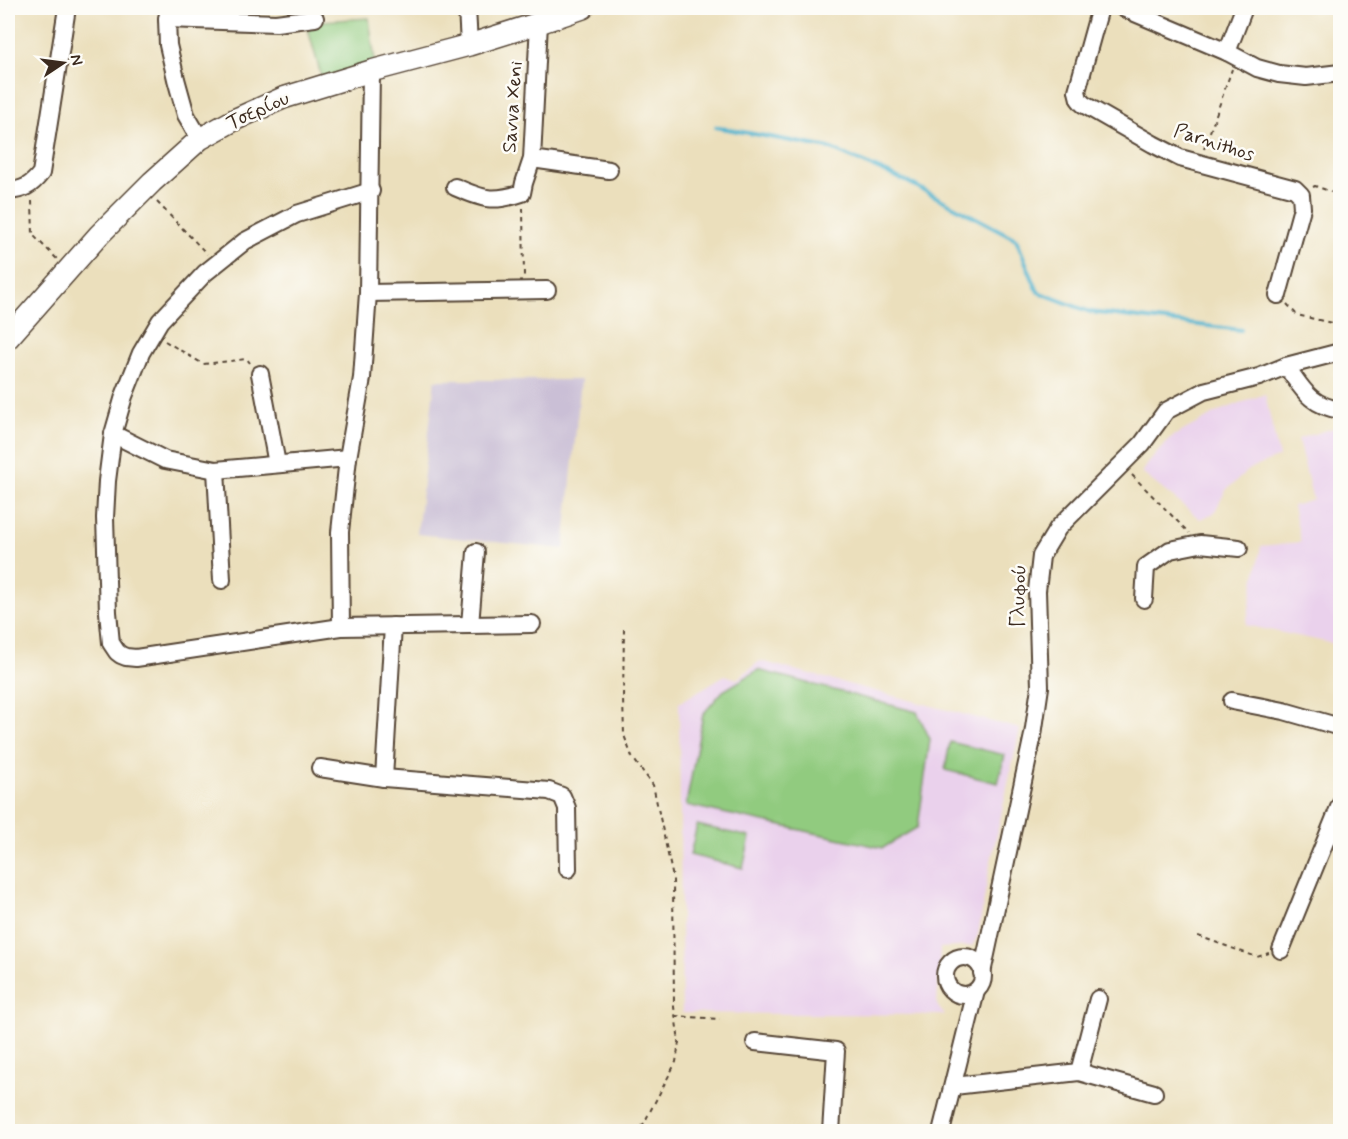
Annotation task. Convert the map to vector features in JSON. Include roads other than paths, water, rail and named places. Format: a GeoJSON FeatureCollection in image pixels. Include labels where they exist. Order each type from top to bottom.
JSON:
{"type":"FeatureCollection","features":[{"type":"Feature","properties":{"kind":"main road","name":"Τσερίου"},"geometry":{"type":"LineString","coordinates":[[8,338],[99,235],[144,189],[200,139],[283,98],[539,24],[583,8]]}},
{"type":"Feature","properties":{"kind":"street"},"geometry":{"type":"LineString","coordinates":[[8,191],[32,184],[41,173],[67,8]]}},
{"type":"Feature","properties":{"kind":"street"},"geometry":{"type":"LineString","coordinates":[[467,8],[469,45]]}},
{"type":"Feature","properties":{"kind":"street","name":"Parnithos"},"geometry":{"type":"LineString","coordinates":[[1100,8],[1077,91],[1083,104],[1180,158],[1296,189],[1301,195],[1302,208],[1278,295]]}},
{"type":"Feature","properties":{"kind":"street"},"geometry":{"type":"LineString","coordinates":[[1123,8],[1232,54],[1257,68],[1279,74],[1306,77],[1341,73]]}},
{"type":"Feature","properties":{"kind":"street"},"geometry":{"type":"LineString","coordinates":[[1232,54],[1244,8]]}},
{"type":"Feature","properties":{"kind":"street"},"geometry":{"type":"LineString","coordinates":[[200,139],[186,115],[168,45],[168,13],[276,22],[315,18]]}},
{"type":"Feature","properties":{"kind":"street","name":"Savva Xeni"},"geometry":{"type":"LineString","coordinates":[[455,187],[486,199],[504,199],[522,193],[532,159],[539,24]]}},
{"type":"Feature","properties":{"kind":"street"},"geometry":{"type":"LineString","coordinates":[[341,627],[340,532],[348,458],[362,378],[369,293],[371,71]]}},
{"type":"Feature","properties":{"kind":"street"},"geometry":{"type":"LineString","coordinates":[[532,159],[609,170]]}},
{"type":"Feature","properties":{"kind":"street"},"geometry":{"type":"LineString","coordinates":[[371,191],[297,214],[245,241],[205,273],[160,321],[141,353],[123,396],[113,434],[107,482],[105,518],[111,643],[117,652],[126,657],[136,658],[341,627],[532,624]]}},
{"type":"Feature","properties":{"kind":"street"},"geometry":{"type":"LineString","coordinates":[[369,293],[547,290]]}},
{"type":"Feature","properties":{"kind":"street","name":"Γλυφού"},"geometry":{"type":"LineString","coordinates":[[982,973],[1033,735],[1040,687],[1036,591],[1041,555],[1058,528],[1142,444],[1166,411],[1204,391],[1341,352]]}},
{"type":"Feature","properties":{"kind":"street"},"geometry":{"type":"LineString","coordinates":[[1286,366],[1312,400],[1341,410]]}},
{"type":"Feature","properties":{"kind":"street"},"geometry":{"type":"LineString","coordinates":[[260,374],[277,464]]}},
{"type":"Feature","properties":{"kind":"street"},"geometry":{"type":"LineString","coordinates":[[113,434],[165,460],[216,470],[348,458]]}},
{"type":"Feature","properties":{"kind":"street"},"geometry":{"type":"LineString","coordinates":[[216,470],[222,580]]}},
{"type":"Feature","properties":{"kind":"street"},"geometry":{"type":"LineString","coordinates":[[1144,599],[1146,567],[1170,550],[1200,544],[1239,548]]}},
{"type":"Feature","properties":{"kind":"street"},"geometry":{"type":"LineString","coordinates":[[470,625],[476,552]]}},
{"type":"Feature","properties":{"kind":"street"},"geometry":{"type":"LineString","coordinates":[[384,778],[393,626]]}},
{"type":"Feature","properties":{"kind":"street"},"geometry":{"type":"LineString","coordinates":[[1232,701],[1284,711],[1341,727]]}},
{"type":"Feature","properties":{"kind":"street"},"geometry":{"type":"LineString","coordinates":[[320,768],[384,778],[549,791],[562,796],[567,808],[568,869]]}},
{"type":"Feature","properties":{"kind":"street"},"geometry":{"type":"LineString","coordinates":[[1281,950],[1341,805]]}},
{"type":"Feature","properties":{"kind":"street"},"geometry":{"type":"LineString","coordinates":[[941,1131],[982,973],[978,964],[970,958],[960,957],[952,961],[946,969],[945,979],[949,988],[957,994],[967,995],[976,990]]}},
{"type":"Feature","properties":{"kind":"street"},"geometry":{"type":"LineString","coordinates":[[1079,1072],[1098,999]]}},
{"type":"Feature","properties":{"kind":"street"},"geometry":{"type":"LineString","coordinates":[[755,1042],[836,1051],[831,1131]]}},
{"type":"Feature","properties":{"kind":"street"},"geometry":{"type":"LineString","coordinates":[[954,1086],[1079,1072],[1154,1093]]}},
{"type":"Feature","properties":{"kind":"waterway"},"geometry":{"type":"LineString","coordinates":[[716,127],[829,148],[908,182],[1016,239],[1038,292],[1090,312],[1241,330]]}}]}
